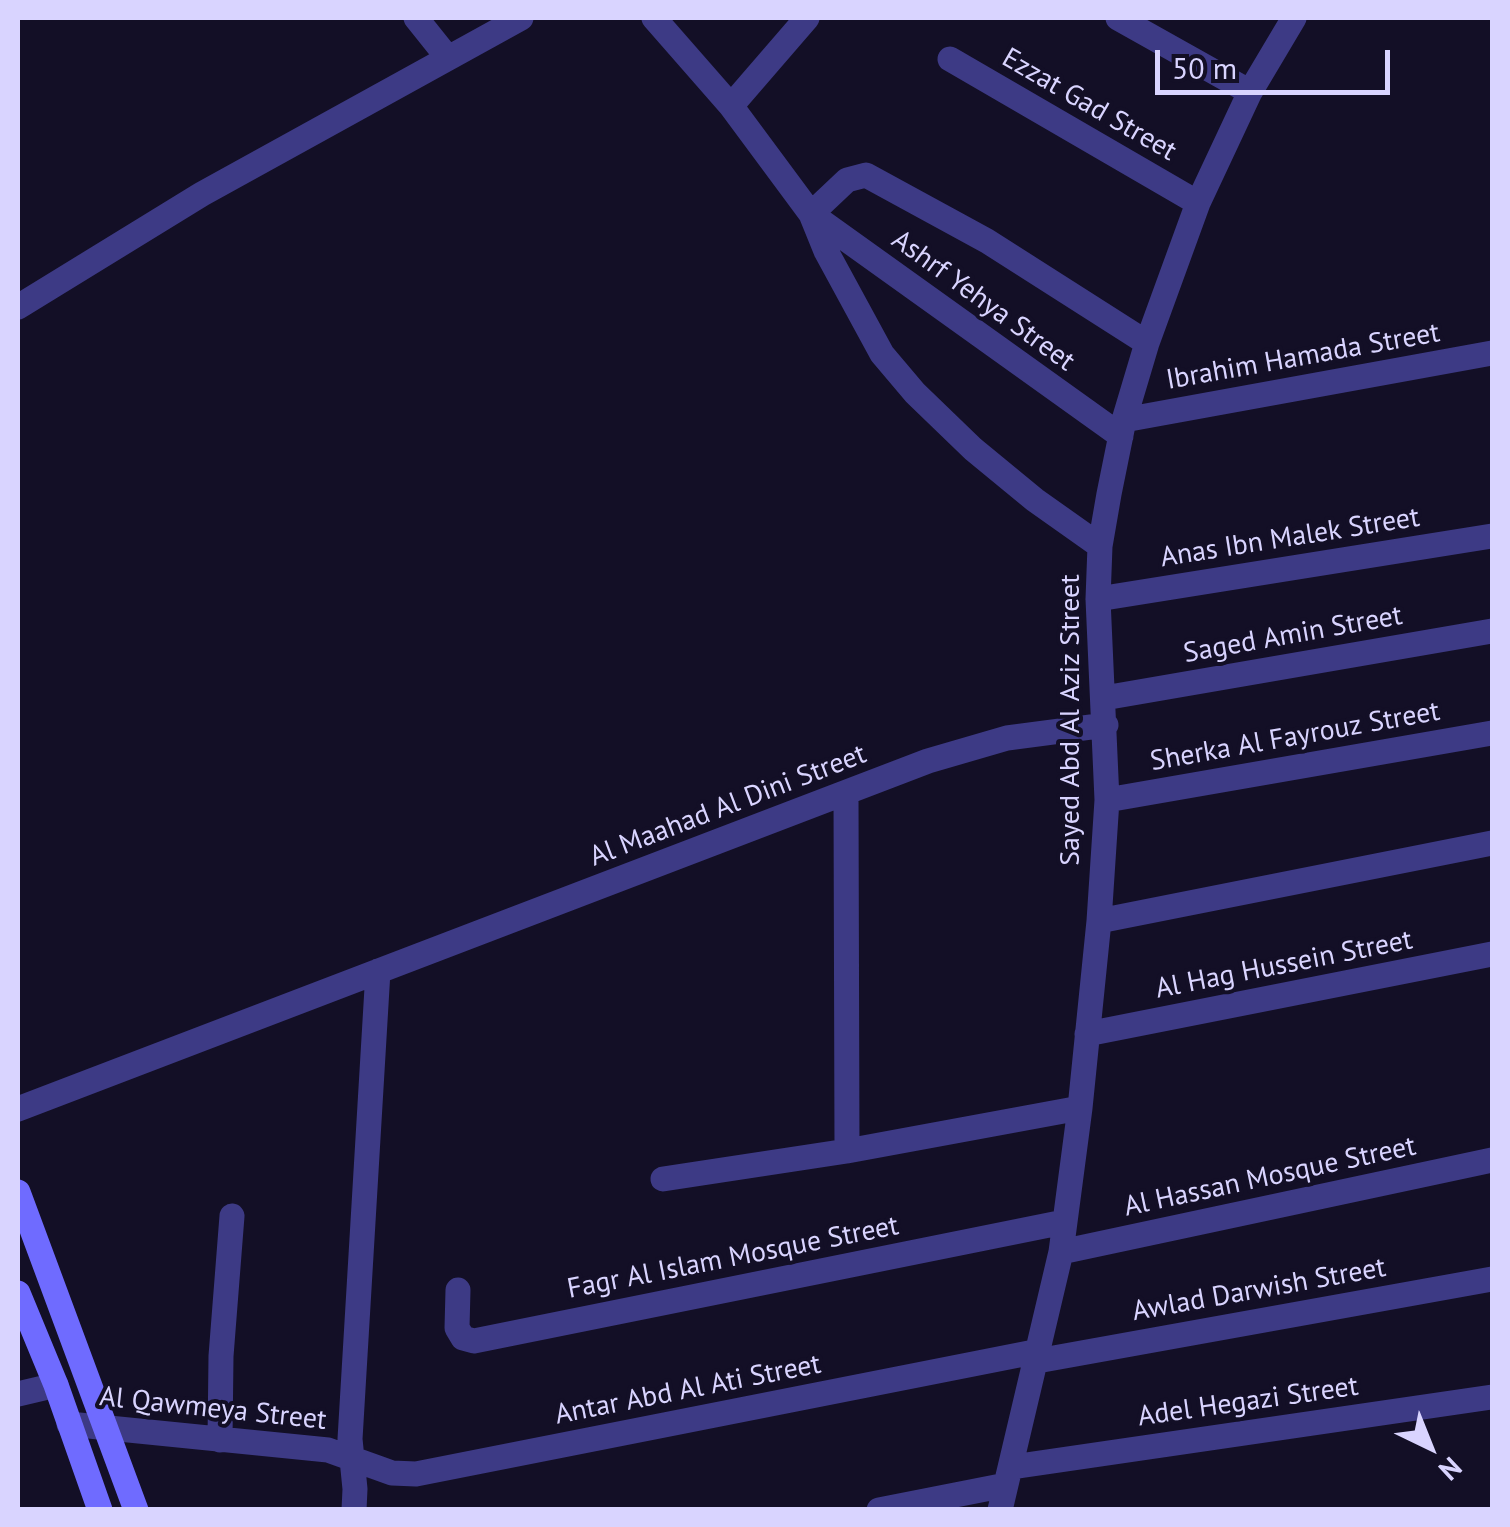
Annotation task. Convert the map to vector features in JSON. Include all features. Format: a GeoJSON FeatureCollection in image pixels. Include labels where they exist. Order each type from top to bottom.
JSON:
{"type":"FeatureCollection","features":[{"type":"Feature","properties":{"kind":"street"},"geometry":{"type":"LineString","coordinates":[[416,18],[448,58]]}},
{"type":"Feature","properties":{"kind":"street"},"geometry":{"type":"LineString","coordinates":[[18,307],[202,194],[521,18]]}},
{"type":"Feature","properties":{"kind":"street"},"geometry":{"type":"LineString","coordinates":[[654,18],[731,106],[812,214],[826,251],[882,354],[915,393],[1010,479],[1100,546]]}},
{"type":"Feature","properties":{"kind":"street"},"geometry":{"type":"LineString","coordinates":[[731,106],[807,18]]}},
{"type":"Feature","properties":{"kind":"street"},"geometry":{"type":"LineString","coordinates":[[1118,18],[1250,92]]}},
{"type":"Feature","properties":{"kind":"street","name":"Sayed Abd Al Aziz Street"},"geometry":{"type":"LineString","coordinates":[[1006,1487],[1060,1252],[1080,1108],[1107,800],[1098,599],[1100,546],[1122,428],[1147,343],[1198,203],[1250,92],[1294,18]]}},
{"type":"Feature","properties":{"kind":"street","name":"Ezzat Gad Street"},"geometry":{"type":"LineString","coordinates":[[950,59],[1198,203]]}},
{"type":"Feature","properties":{"kind":"street"},"geometry":{"type":"LineString","coordinates":[[812,214],[848,180],[866,174],[987,241],[1147,343]]}},
{"type":"Feature","properties":{"kind":"street","name":"Ashrf Yehya Street"},"geometry":{"type":"LineString","coordinates":[[812,214],[1122,428]]}},
{"type":"Feature","properties":{"kind":"street","name":"Ibrahim Hamada Street"},"geometry":{"type":"LineString","coordinates":[[1122,428],[1492,353]]}},
{"type":"Feature","properties":{"kind":"street","name":"Anas Ibn Malek Street"},"geometry":{"type":"LineString","coordinates":[[1098,599],[1492,536]]}},
{"type":"Feature","properties":{"kind":"street","name":"Saged Amin Street"},"geometry":{"type":"LineString","coordinates":[[1104,698],[1492,631]]}},
{"type":"Feature","properties":{"kind":"street","name":"Al Maahad Al Dini Street"},"geometry":{"type":"LineString","coordinates":[[18,1109],[928,761],[1007,738],[1106,725]]}},
{"type":"Feature","properties":{"kind":"street","name":"Sherka Al Fayrouz Street"},"geometry":{"type":"LineString","coordinates":[[1107,800],[1492,733]]}},
{"type":"Feature","properties":{"kind":"street"},"geometry":{"type":"LineString","coordinates":[[846,794],[847,1152]]}},
{"type":"Feature","properties":{"kind":"street"},"geometry":{"type":"LineString","coordinates":[[1099,921],[1492,843]]}},
{"type":"Feature","properties":{"kind":"street","name":"Al Hag Hussein Street"},"geometry":{"type":"LineString","coordinates":[[1088,1034],[1492,954]]}},
{"type":"Feature","properties":{"kind":"street"},"geometry":{"type":"LineString","coordinates":[[354,1510],[356,1490],[349,1457],[378,971]]}},
{"type":"Feature","properties":{"kind":"street"},"geometry":{"type":"LineString","coordinates":[[663,1179],[847,1152],[1080,1108]]}},
{"type":"Feature","properties":{"kind":"street","name":"Al Hassan Mosque Street"},"geometry":{"type":"LineString","coordinates":[[1060,1252],[1492,1160]]}},
{"type":"Feature","properties":{"kind":"street"},"geometry":{"type":"LineString","coordinates":[[18,1192],[136,1510]]}},
{"type":"Feature","properties":{"kind":"street"},"geometry":{"type":"LineString","coordinates":[[220,1440],[221,1356],[232,1216]]}},
{"type":"Feature","properties":{"kind":"street","name":"Fagr Al Islam Mosque Street"},"geometry":{"type":"LineString","coordinates":[[458,1290],[457,1328],[464,1338],[474,1341],[1064,1222]]}},
{"type":"Feature","properties":{"kind":"street","name":"Awlad Darwish Street"},"geometry":{"type":"LineString","coordinates":[[1038,1356],[1492,1279]]}},
{"type":"Feature","properties":{"kind":"street"},"geometry":{"type":"LineString","coordinates":[[18,1293],[56,1385],[100,1510]]}},
{"type":"Feature","properties":{"kind":"street","name":"Antar Abd Al Ati Street"},"geometry":{"type":"LineString","coordinates":[[349,1457],[392,1473],[416,1474],[1038,1356]]}},
{"type":"Feature","properties":{"kind":"street"},"geometry":{"type":"LineString","coordinates":[[18,1394],[56,1385]]}},
{"type":"Feature","properties":{"kind":"street","name":"Adel Hegazi Street"},"geometry":{"type":"LineString","coordinates":[[879,1510],[1492,1398]]}},
{"type":"Feature","properties":{"kind":"street","name":"Al Qawmeya Street"},"geometry":{"type":"LineString","coordinates":[[69,1424],[328,1450],[349,1457]]}},
{"type":"Feature","properties":{"kind":"street"},"geometry":{"type":"LineString","coordinates":[[86,1510],[89,1479]]}}]}
